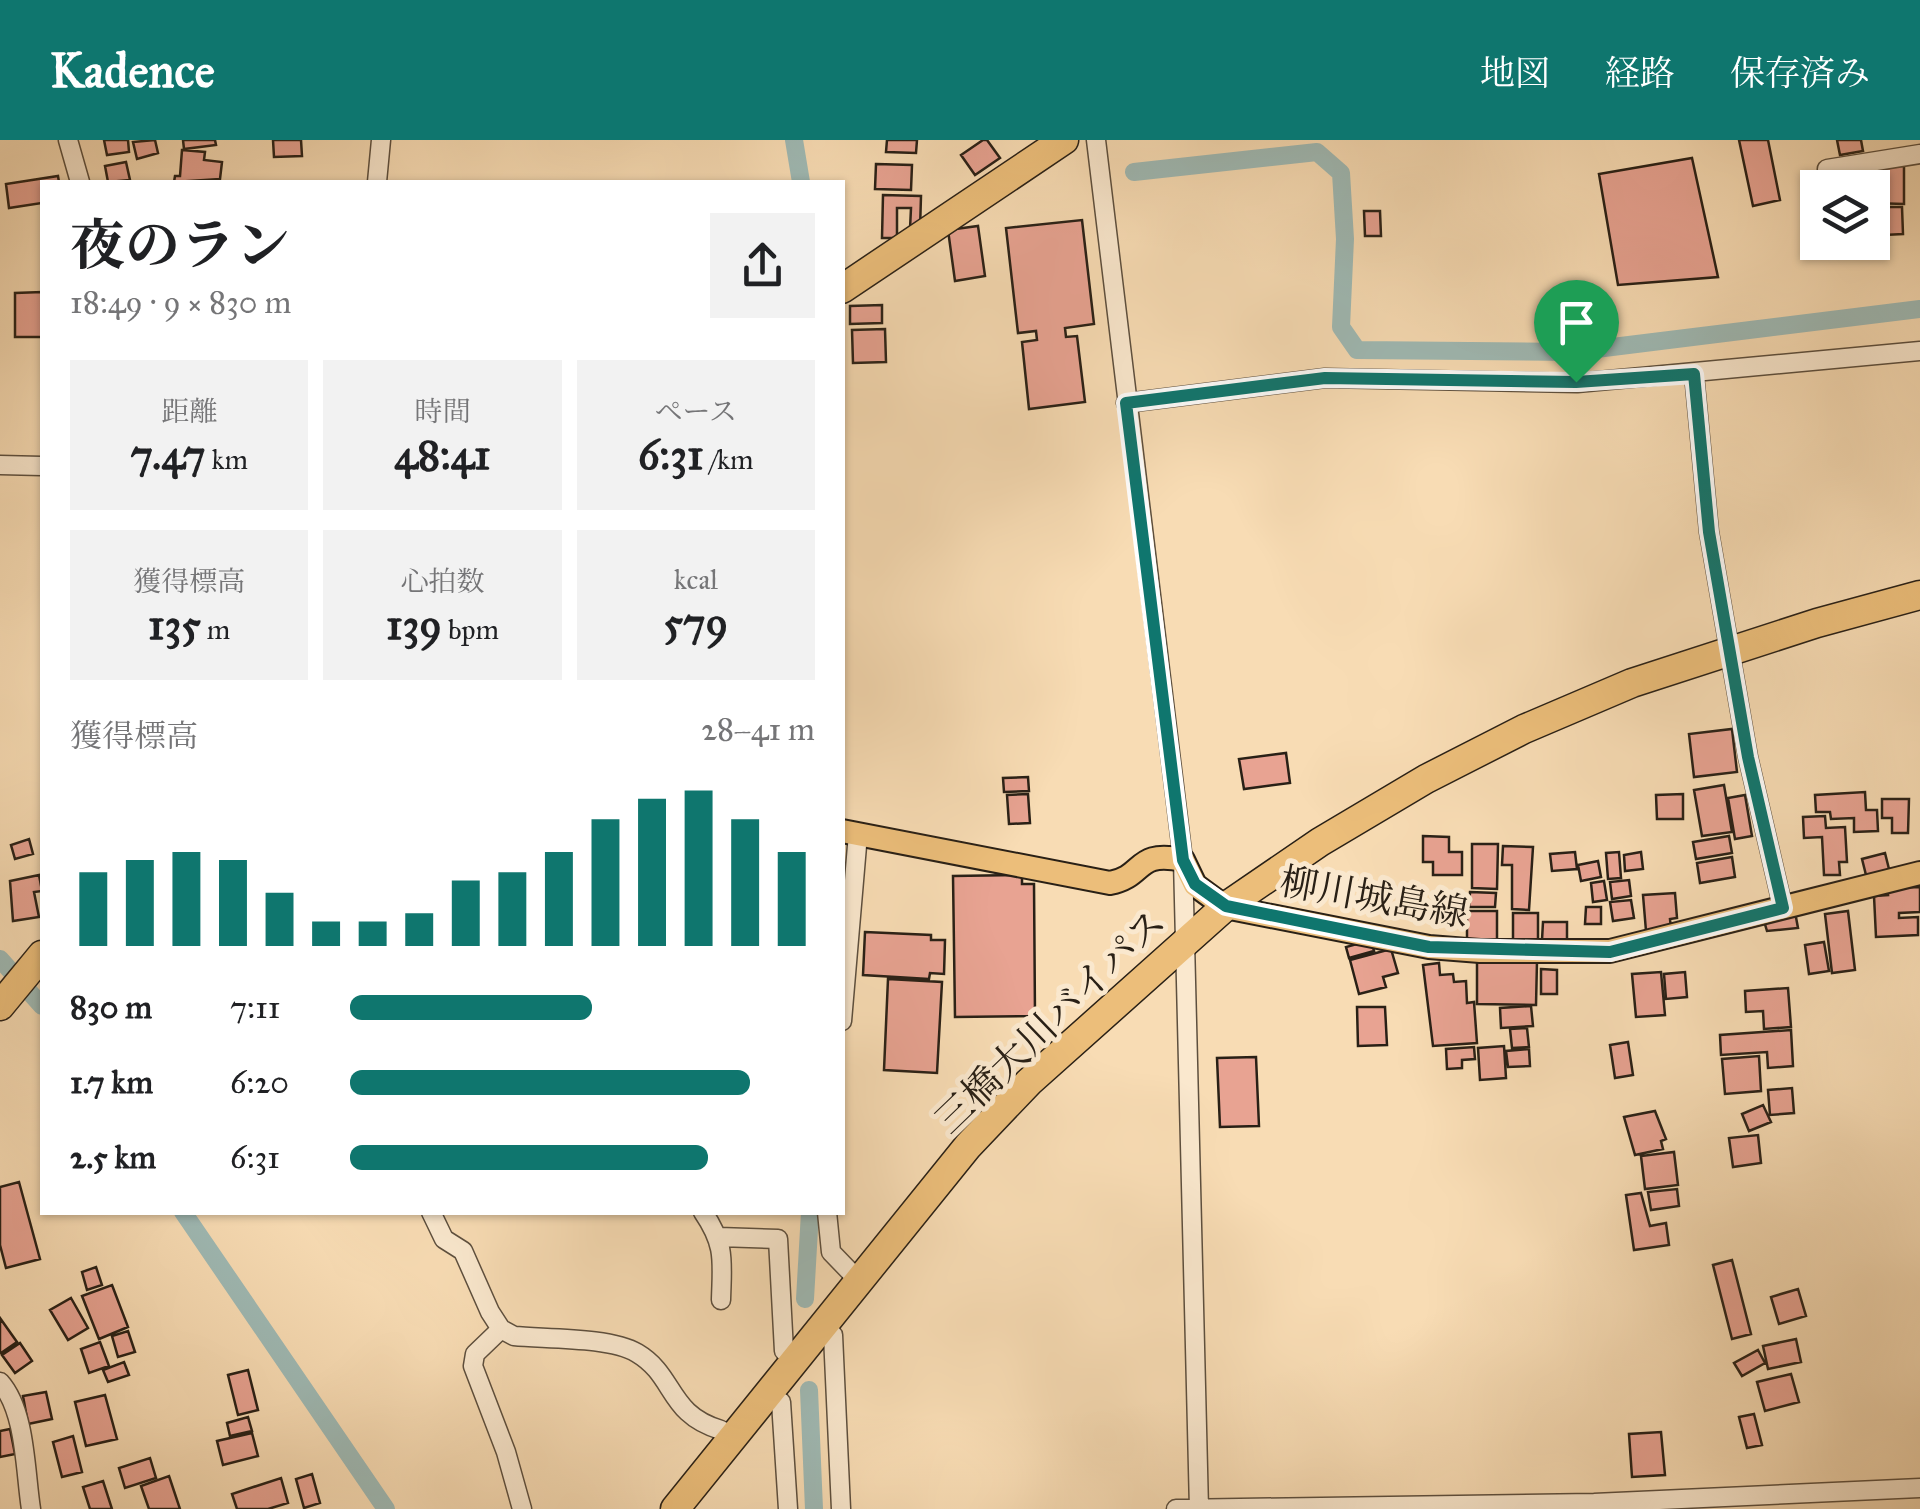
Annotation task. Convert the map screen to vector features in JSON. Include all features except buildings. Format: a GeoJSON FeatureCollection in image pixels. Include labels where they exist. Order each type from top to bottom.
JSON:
{"type":"FeatureCollection","features":[{"type":"Feature","properties":{"kind":"highway"},"geometry":{"type":"LineString","coordinates":[[845,287],[1064,140]]}},
{"type":"Feature","properties":{"kind":"highway","name":"三橋大川バイパス"},"geometry":{"type":"LineString","coordinates":[[675,1509],[968,1146],[1016,1095],[1226,906],[1335,833],[1426,779],[1524,729],[1632,684],[1920,595]]}},
{"type":"Feature","properties":{"kind":"main road"},"geometry":{"type":"LineString","coordinates":[[850,832],[1110,882],[1119,881],[1149,858],[1159,855],[1183,860]]}},
{"type":"Feature","properties":{"kind":"main road","name":"柳川城島線"},"geometry":{"type":"LineString","coordinates":[[1183,860],[1195,884],[1226,906],[1429,947],[1610,952],[1920,873]]}},
{"type":"Feature","properties":{"kind":"street"},"geometry":{"type":"LineString","coordinates":[[68,140],[79,180]]}},
{"type":"Feature","properties":{"kind":"street"},"geometry":{"type":"LineString","coordinates":[[378,180],[381,140]]}},
{"type":"Feature","properties":{"kind":"street"},"geometry":{"type":"LineString","coordinates":[[1096,140],[1183,860],[1199,1509]]}},
{"type":"Feature","properties":{"kind":"street"},"geometry":{"type":"LineString","coordinates":[[1827,169],[1920,154]]}},
{"type":"Feature","properties":{"kind":"street"},"geometry":{"type":"LineString","coordinates":[[1126,403],[1325,378],[1576,382],[1920,351]]}},
{"type":"Feature","properties":{"kind":"street"},"geometry":{"type":"LineString","coordinates":[[1694,374],[1709,532],[1748,757],[1783,908]]}},
{"type":"Feature","properties":{"kind":"street"},"geometry":{"type":"LineString","coordinates":[[0,465],[40,466]]}},
{"type":"Feature","properties":{"kind":"street"},"geometry":{"type":"LineString","coordinates":[[845,950],[850,832]]}},
{"type":"Feature","properties":{"kind":"street"},"geometry":{"type":"LineString","coordinates":[[432,1215],[444,1238],[463,1251],[501,1328],[514,1336],[619,1346],[637,1352],[689,1416],[697,1423],[720,1430]]}},
{"type":"Feature","properties":{"kind":"street"},"geometry":{"type":"LineString","coordinates":[[705,1215],[720,1237],[721,1300]]}},
{"type":"Feature","properties":{"kind":"street"},"geometry":{"type":"LineString","coordinates":[[827,1215],[831,1252],[860,1282]]}},
{"type":"Feature","properties":{"kind":"street"},"geometry":{"type":"LineString","coordinates":[[720,1237],[778,1240],[784,1351]]}},
{"type":"Feature","properties":{"kind":"street"},"geometry":{"type":"LineString","coordinates":[[501,1328],[476,1354],[473,1366],[506,1452],[522,1509]]}},
{"type":"Feature","properties":{"kind":"street"},"geometry":{"type":"LineString","coordinates":[[834,1335],[840,1509]]}},
{"type":"Feature","properties":{"kind":"street"},"geometry":{"type":"LineString","coordinates":[[0,1382],[9,1392],[32,1509]]}},
{"type":"Feature","properties":{"kind":"street"},"geometry":{"type":"LineString","coordinates":[[781,1402],[788,1509]]}},
{"type":"Feature","properties":{"kind":"street"},"geometry":{"type":"LineString","coordinates":[[1176,1509],[1666,1503],[1920,1488]]}},
{"type":"Feature","properties":{"kind":"waterway"},"geometry":{"type":"LineString","coordinates":[[794,140],[801,180]]}},
{"type":"Feature","properties":{"kind":"waterway"},"geometry":{"type":"LineString","coordinates":[[1134,172],[1317,152],[1341,173],[1345,239],[1341,327],[1357,350],[1572,352],[1920,309]]}},
{"type":"Feature","properties":{"kind":"waterway"},"geometry":{"type":"LineString","coordinates":[[0,959],[40,1004]]}},
{"type":"Feature","properties":{"kind":"waterway"},"geometry":{"type":"LineString","coordinates":[[185,1215],[386,1509]]}},
{"type":"Feature","properties":{"kind":"waterway"},"geometry":{"type":"LineString","coordinates":[[805,1299],[810,1215]]}},
{"type":"Feature","properties":{"kind":"waterway"},"geometry":{"type":"LineString","coordinates":[[809,1390],[814,1509]]}},
{"type":"Feature","properties":{"kind":"route"},"geometry":{"type":"LineString","coordinates":[[1694,374],[1709,532],[1748,757],[1783,908],[1610,952],[1480,951],[1429,947],[1252,912],[1226,906],[1209,896],[1195,884],[1183,860],[1126,403],[1325,378],[1576,382],[1694,374]]}}]}
